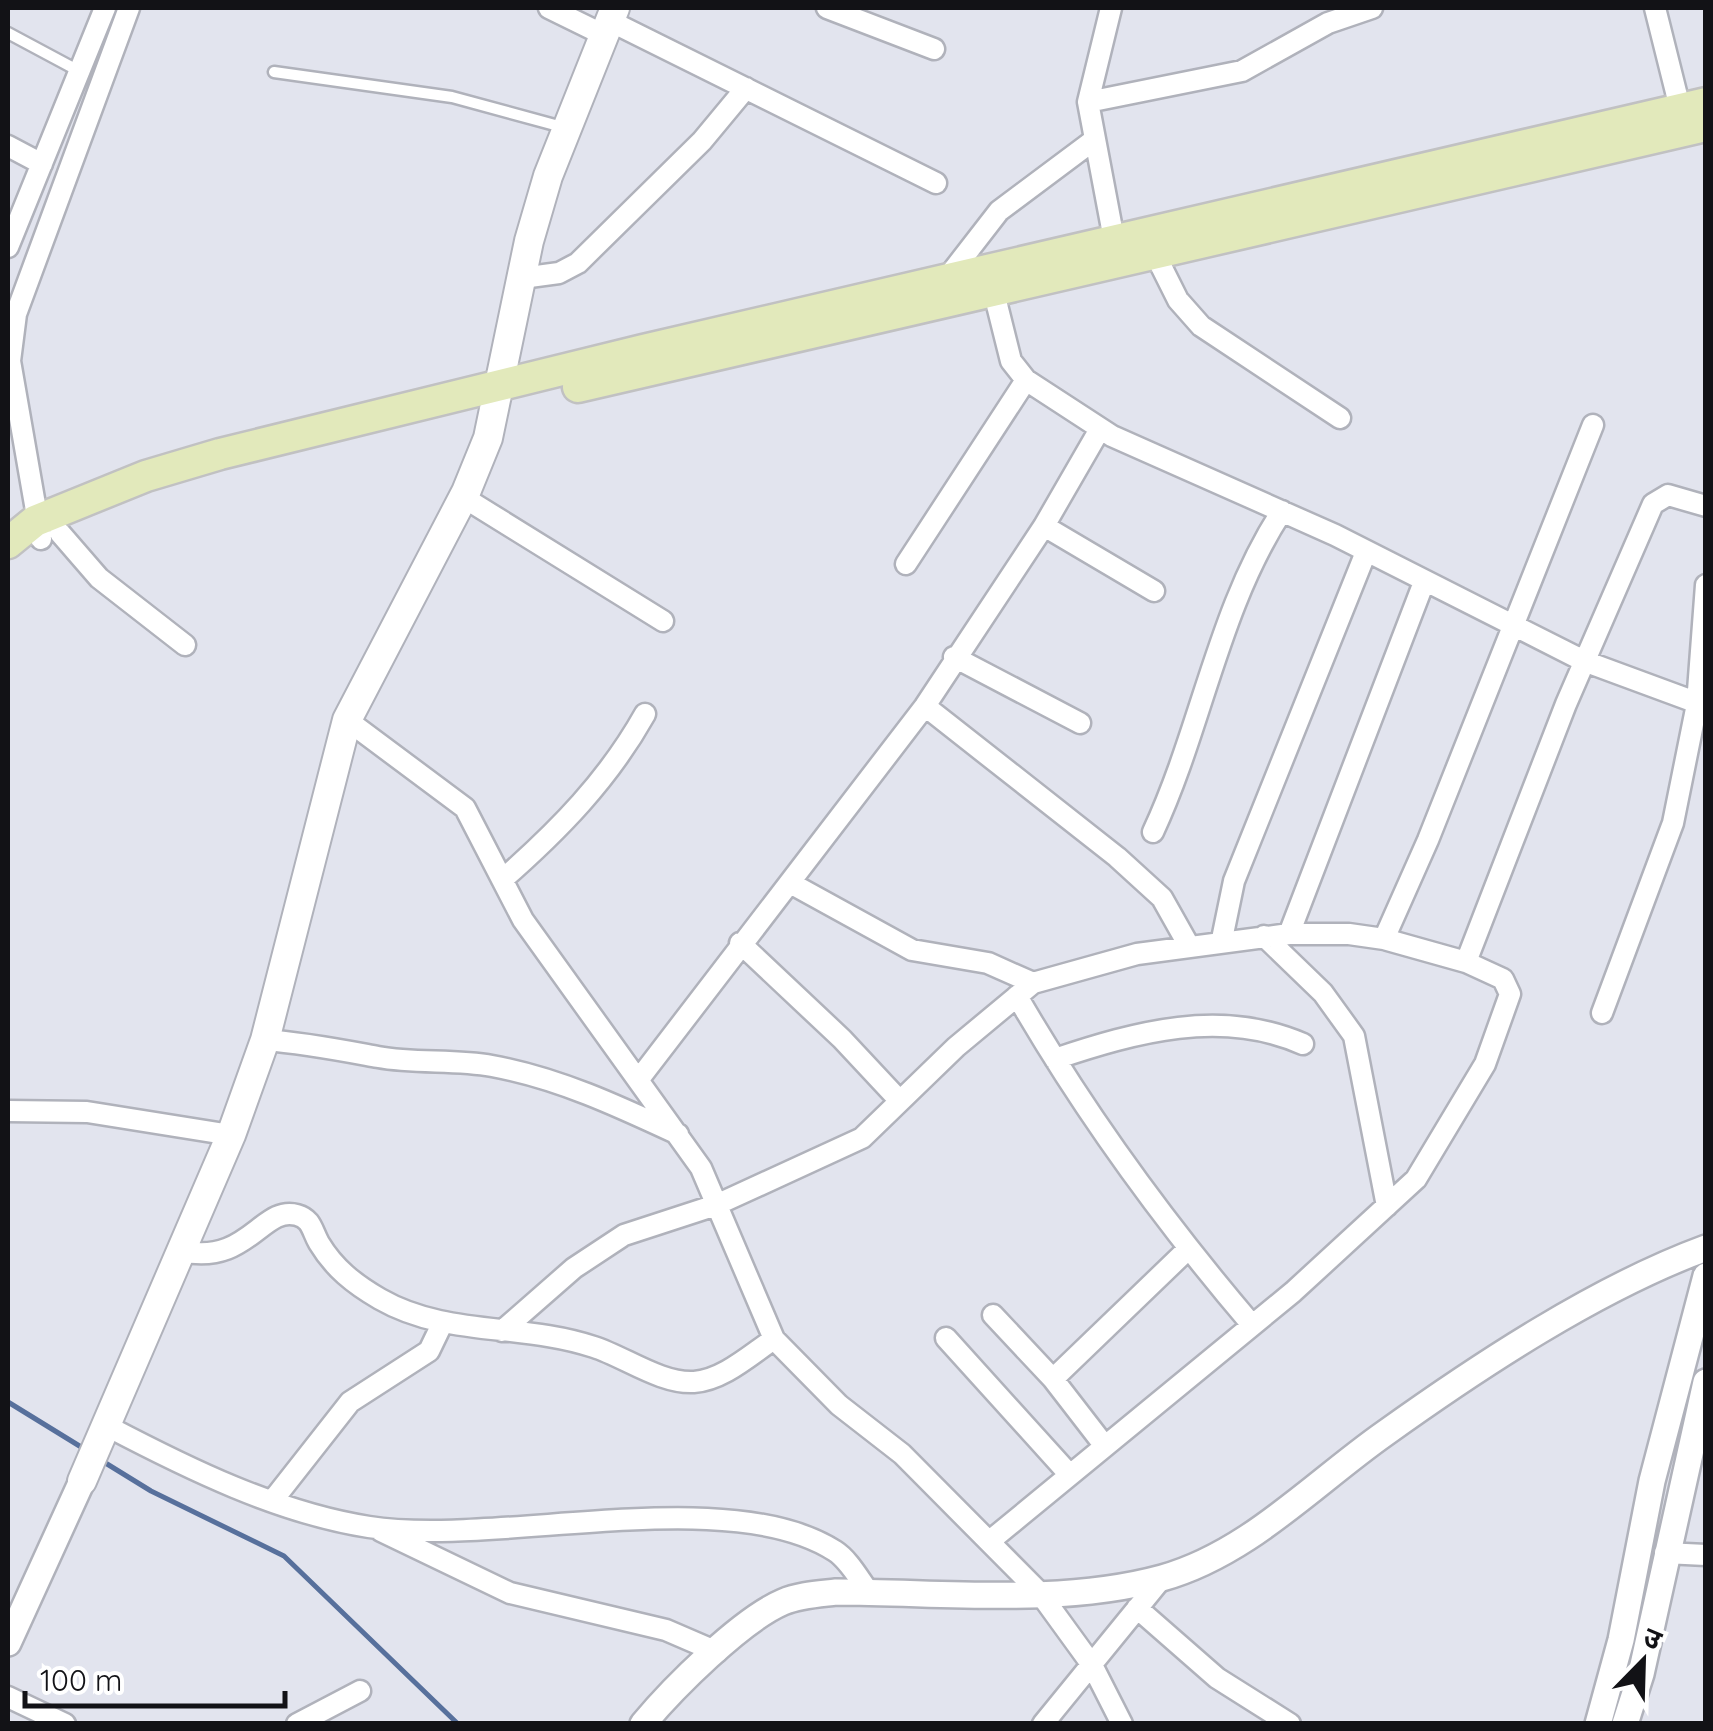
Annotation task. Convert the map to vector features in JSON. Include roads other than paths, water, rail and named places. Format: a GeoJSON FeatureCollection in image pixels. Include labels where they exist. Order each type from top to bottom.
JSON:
{"type":"FeatureCollection","features":[{"type":"Feature","properties":{"kind":"main road"},"geometry":{"type":"LineString","coordinates":[[82,1481],[231,1135],[265,1040],[347,720],[463,497],[499,395],[534,225],[566,128],[610,21]]}},
{"type":"Feature","properties":{"kind":"main road"},"geometry":{"type":"LineString","coordinates":[[8,543],[201,480],[499,395],[944,282],[1117,252],[1336,199],[1693,105]]}},
{"type":"Feature","properties":{"kind":"main road"},"geometry":{"type":"LineString","coordinates":[[499,395],[994,293],[1117,252],[1155,254],[1336,199],[1706,126]]}},
{"type":"Feature","properties":{"kind":"street"},"geometry":{"type":"LineString","coordinates":[[8,247],[104,8]]}},
{"type":"Feature","properties":{"kind":"street"},"geometry":{"type":"LineString","coordinates":[[129,8],[16,314],[10,361],[45,531],[186,646]]}},
{"type":"Feature","properties":{"kind":"street"},"geometry":{"type":"LineString","coordinates":[[550,8],[610,21],[936,183]]}},
{"type":"Feature","properties":{"kind":"street"},"geometry":{"type":"LineString","coordinates":[[828,8],[934,48]]}},
{"type":"Feature","properties":{"kind":"street"},"geometry":{"type":"LineString","coordinates":[[1110,8],[1088,102],[1117,252]]}},
{"type":"Feature","properties":{"kind":"street"},"geometry":{"type":"LineString","coordinates":[[1088,102],[1242,71],[1333,15],[1372,8]]}},
{"type":"Feature","properties":{"kind":"street"},"geometry":{"type":"LineString","coordinates":[[1655,8],[1693,105]]}},
{"type":"Feature","properties":{"kind":"street"},"geometry":{"type":"LineString","coordinates":[[522,278],[559,273],[578,262],[702,140],[746,88]]}},
{"type":"Feature","properties":{"kind":"street"},"geometry":{"type":"LineString","coordinates":[[944,282],[998,210],[1094,140]]}},
{"type":"Feature","properties":{"kind":"street"},"geometry":{"type":"LineString","coordinates":[[8,146],[42,164]]}},
{"type":"Feature","properties":{"kind":"street"},"geometry":{"type":"LineString","coordinates":[[1155,254],[1178,300],[1201,326],[1340,418]]}},
{"type":"Feature","properties":{"kind":"street"},"geometry":{"type":"LineString","coordinates":[[994,293],[1010,361],[1026,380],[1100,429],[1184,471],[1282,511],[1584,661],[1701,705]]}},
{"type":"Feature","properties":{"kind":"street"},"geometry":{"type":"LineString","coordinates":[[906,564],[1026,380]]}},
{"type":"Feature","properties":{"kind":"street"},"geometry":{"type":"LineString","coordinates":[[1384,939],[1593,425]]}},
{"type":"Feature","properties":{"kind":"street"},"geometry":{"type":"LineString","coordinates":[[639,1079],[702,1000],[740,943],[792,884],[924,706],[1044,526],[1100,429]]}},
{"type":"Feature","properties":{"kind":"street"},"geometry":{"type":"LineString","coordinates":[[1466,962],[1584,661],[1653,504],[1668,496],[1706,506]]}},
{"type":"Feature","properties":{"kind":"street"},"geometry":{"type":"LineString","coordinates":[[463,497],[663,620]]}},
{"type":"Feature","properties":{"kind":"street"},"geometry":{"type":"LineString","coordinates":[[1153,832],[1180,771],[1234,606],[1260,545],[1282,511]]}},
{"type":"Feature","properties":{"kind":"street"},"geometry":{"type":"LineString","coordinates":[[1044,526],[1154,590]]}},
{"type":"Feature","properties":{"kind":"street"},"geometry":{"type":"LineString","coordinates":[[1222,940],[1234,880],[1366,552]]}},
{"type":"Feature","properties":{"kind":"street"},"geometry":{"type":"LineString","coordinates":[[1289,934],[1424,582]]}},
{"type":"Feature","properties":{"kind":"street"},"geometry":{"type":"LineString","coordinates":[[1602,1013],[1673,823],[1701,705],[1706,584]]}},
{"type":"Feature","properties":{"kind":"street"},"geometry":{"type":"LineString","coordinates":[[954,657],[1080,723]]}},
{"type":"Feature","properties":{"kind":"street"},"geometry":{"type":"LineString","coordinates":[[924,706],[1117,857],[1162,898],[1189,946]]}},
{"type":"Feature","properties":{"kind":"street"},"geometry":{"type":"LineString","coordinates":[[502,880],[561,828],[606,776],[645,714]]}},
{"type":"Feature","properties":{"kind":"street"},"geometry":{"type":"LineString","coordinates":[[347,720],[465,808],[523,920],[682,1136],[774,1339],[814,1382],[902,1454],[1039,1592],[1092,1664],[1122,1724]]}},
{"type":"Feature","properties":{"kind":"street"},"geometry":{"type":"LineString","coordinates":[[792,884],[912,950],[988,963],[1025,990],[1056,1059],[1187,1250],[1252,1325]]}},
{"type":"Feature","properties":{"kind":"street"},"geometry":{"type":"LineString","coordinates":[[502,1331],[574,1268],[624,1235],[716,1205],[862,1138],[1025,990],[1110,960],[1222,940],[1349,934],[1384,939],[1466,962],[1503,979],[1510,987],[1506,1008],[1485,1064],[1416,1179],[1252,1325],[991,1540]]}},
{"type":"Feature","properties":{"kind":"street"},"geometry":{"type":"LineString","coordinates":[[1264,936],[1323,993],[1354,1036],[1387,1206]]}},
{"type":"Feature","properties":{"kind":"street"},"geometry":{"type":"LineString","coordinates":[[740,943],[842,1038],[900,1100]]}},
{"type":"Feature","properties":{"kind":"street"},"geometry":{"type":"LineString","coordinates":[[1056,1059],[1120,1038],[1180,1027],[1248,1028],[1303,1044]]}},
{"type":"Feature","properties":{"kind":"street"},"geometry":{"type":"LineString","coordinates":[[265,1040],[319,1044],[380,1057],[472,1064],[532,1075],[617,1106],[682,1136]]}},
{"type":"Feature","properties":{"kind":"street"},"geometry":{"type":"LineString","coordinates":[[8,1112],[87,1112],[231,1135]]}},
{"type":"Feature","properties":{"kind":"street"},"geometry":{"type":"LineString","coordinates":[[180,1251],[216,1255],[238,1247],[265,1222],[285,1213],[299,1215],[310,1222],[336,1269],[382,1300],[442,1324],[592,1346],[683,1382],[715,1378],[774,1339]]}},
{"type":"Feature","properties":{"kind":"street"},"geometry":{"type":"LineString","coordinates":[[643,1724],[672,1690],[782,1602],[836,1592],[1078,1591],[1162,1578],[1213,1558],[1268,1523],[1385,1433],[1600,1295],[1646,1270],[1706,1248]]}},
{"type":"Feature","properties":{"kind":"street"},"geometry":{"type":"LineString","coordinates":[[1052,1379],[1187,1250]]}},
{"type":"Feature","properties":{"kind":"street"},"geometry":{"type":"LineString","coordinates":[[1598,1724],[1621,1640],[1652,1481],[1706,1276]]}},
{"type":"Feature","properties":{"kind":"street"},"geometry":{"type":"LineString","coordinates":[[992,1315],[1052,1379],[1104,1445]]}},
{"type":"Feature","properties":{"kind":"street"},"geometry":{"type":"LineString","coordinates":[[273,1500],[350,1402],[428,1351],[442,1324]]}},
{"type":"Feature","properties":{"kind":"street"},"geometry":{"type":"LineString","coordinates":[[946,1338],[1069,1474]]}},
{"type":"Feature","properties":{"kind":"street"},"geometry":{"type":"LineString","coordinates":[[1625,1724],[1641,1674],[1664,1553],[1706,1382]]}},
{"type":"Feature","properties":{"kind":"street"},"geometry":{"type":"LineString","coordinates":[[107,1426],[160,1453],[273,1500],[375,1528],[441,1564],[510,1593],[666,1630],[717,1652]]}},
{"type":"Feature","properties":{"kind":"street"},"geometry":{"type":"LineString","coordinates":[[8,1643],[82,1481]]}},
{"type":"Feature","properties":{"kind":"street"},"geometry":{"type":"LineString","coordinates":[[375,1528],[658,1521],[763,1525],[809,1538],[839,1553],[869,1592]]}},
{"type":"Feature","properties":{"kind":"street"},"geometry":{"type":"LineString","coordinates":[[1664,1553],[1706,1555]]}},
{"type":"Feature","properties":{"kind":"street"},"geometry":{"type":"LineString","coordinates":[[1043,1724],[1162,1578]]}},
{"type":"Feature","properties":{"kind":"street"},"geometry":{"type":"LineString","coordinates":[[1137,1608],[1217,1678],[1290,1724]]}},
{"type":"Feature","properties":{"kind":"street"},"geometry":{"type":"LineString","coordinates":[[298,1724],[360,1690]]}},
{"type":"Feature","properties":{"kind":"street"},"geometry":{"type":"LineString","coordinates":[[8,1697],[64,1724]]}},
{"type":"Feature","properties":{"kind":"lane"},"geometry":{"type":"LineString","coordinates":[[8,33],[79,71]]}},
{"type":"Feature","properties":{"kind":"lane"},"geometry":{"type":"LineString","coordinates":[[274,72],[452,97],[566,128]]}},
{"type":"Feature","properties":{"kind":"waterway"},"geometry":{"type":"LineString","coordinates":[[8,1402],[86,1450]]}},
{"type":"Feature","properties":{"kind":"waterway"},"geometry":{"type":"LineString","coordinates":[[99,1459],[151,1491],[284,1556],[458,1724]]}}]}
